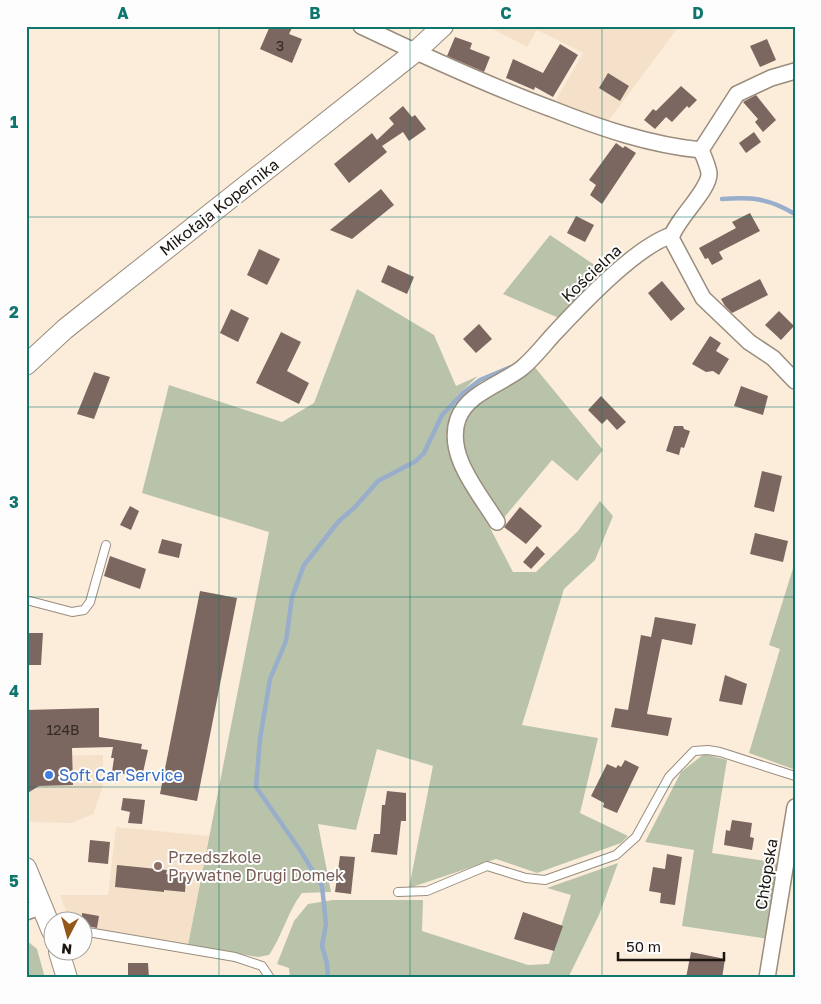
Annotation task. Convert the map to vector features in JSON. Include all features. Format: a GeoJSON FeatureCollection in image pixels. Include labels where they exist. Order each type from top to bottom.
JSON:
{"type":"FeatureCollection","features":[{"type":"Feature","properties":{"kind":"street"},"geometry":{"type":"LineString","coordinates":[[361,26],[506,92],[596,126],[676,148],[701,150]]}},
{"type":"Feature","properties":{"kind":"street","name":"Mikołaja Kopernika"},"geometry":{"type":"LineString","coordinates":[[26,365],[65,329],[415,52],[444,26]]}},
{"type":"Feature","properties":{"kind":"street"},"geometry":{"type":"LineString","coordinates":[[701,150],[736,94],[771,78],[795,71]]}},
{"type":"Feature","properties":{"kind":"street"},"geometry":{"type":"LineString","coordinates":[[701,150],[709,174],[704,189],[674,227],[671,238],[702,298],[749,342],[773,358],[795,381]]}},
{"type":"Feature","properties":{"kind":"street","name":"Kościelna"},"geometry":{"type":"LineString","coordinates":[[498,522],[460,461],[454,440],[461,413],[482,393],[522,368],[586,300],[640,252],[659,239],[672,235]]}},
{"type":"Feature","properties":{"kind":"street","name":"Chłopska"},"geometry":{"type":"LineString","coordinates":[[767,978],[795,806]]}},
{"type":"Feature","properties":{"kind":"street"},"geometry":{"type":"LineString","coordinates":[[26,868],[35,909]]}},
{"type":"Feature","properties":{"kind":"street"},"geometry":{"type":"LineString","coordinates":[[62,962],[67,978]]}},
{"type":"Feature","properties":{"kind":"lane"},"geometry":{"type":"LineString","coordinates":[[26,600],[72,612],[84,610],[90,602],[106,545]]}},
{"type":"Feature","properties":{"kind":"lane"},"geometry":{"type":"LineString","coordinates":[[398,892],[427,891],[487,866],[526,878],[545,880],[616,855],[636,837],[669,777],[694,751],[708,750],[720,752],[795,776]]}},
{"type":"Feature","properties":{"kind":"lane"},"geometry":{"type":"LineString","coordinates":[[92,933],[234,957],[262,966],[270,978]]}},
{"type":"Feature","properties":{"kind":"shaded area"},"geometry":{"type":"Polygon","coordinates":[[[487,26],[679,26],[607,123],[554,103],[583,53],[537,30],[527,47],[487,26]]]}},
{"type":"Feature","properties":{"kind":"shaded area"},"geometry":{"type":"Polygon","coordinates":[[[103,755],[103,786],[93,814],[72,823],[26,822],[26,756],[103,755]]]}},
{"type":"Feature","properties":{"kind":"shaded area","name":"Przedszkole Prywatne Drugi Domek"},"geometry":{"type":"Polygon","coordinates":[[[116,827],[209,836],[188,945],[92,929],[92,912],[67,912],[60,895],[108,895],[116,827]]]}},
{"type":"Feature","properties":{"kind":"green space"},"geometry":{"type":"Polygon","coordinates":[[[550,235],[602,270],[559,318],[503,294],[550,235]]]}},
{"type":"Feature","properties":{"kind":"green space"},"geometry":{"type":"Polygon","coordinates":[[[357,289],[434,335],[456,386],[478,376],[457,396],[447,434],[450,451],[513,572],[536,572],[578,531],[600,501],[613,516],[595,560],[564,589],[522,725],[598,738],[580,813],[628,836],[621,843],[537,873],[496,859],[409,888],[433,766],[377,749],[356,830],[318,824],[331,892],[302,893],[292,908],[269,955],[258,957],[188,945],[269,532],[142,493],[169,385],[282,422],[314,403],[357,289]]]}},
{"type":"Feature","properties":{"kind":"green space"},"geometry":{"type":"Polygon","coordinates":[[[533,365],[603,450],[577,481],[552,460],[502,520],[478,482],[464,452],[461,423],[466,411],[470,407],[533,365]]]}},
{"type":"Feature","properties":{"kind":"green space"},"geometry":{"type":"Polygon","coordinates":[[[795,562],[795,767],[793,769],[749,753],[780,649],[769,645],[795,562]]]}},
{"type":"Feature","properties":{"kind":"green space"},"geometry":{"type":"Polygon","coordinates":[[[704,754],[727,760],[712,853],[779,863],[769,939],[682,926],[694,850],[645,842],[681,772],[704,754]]]}},
{"type":"Feature","properties":{"kind":"green space"},"geometry":{"type":"Polygon","coordinates":[[[618,863],[599,915],[568,978],[290,978],[289,968],[277,964],[294,921],[308,904],[333,900],[423,900],[422,931],[528,965],[549,964],[571,895],[547,888],[618,863]]]}},
{"type":"Feature","properties":{"kind":"green space"},"geometry":{"type":"Polygon","coordinates":[[[26,940],[37,949],[45,978],[26,978],[26,940]]]}},
{"type":"Feature","properties":{"kind":"building"},"geometry":{"type":"Polygon","coordinates":[[[270,26],[293,26],[289,34],[302,39],[292,63],[260,49],[270,26]]]}},
{"type":"Feature","properties":{"kind":"building"},"geometry":{"type":"Polygon","coordinates":[[[455,37],[472,43],[470,49],[490,57],[484,72],[447,56],[455,37]]]}},
{"type":"Feature","properties":{"kind":"building"},"geometry":{"type":"Polygon","coordinates":[[[767,39],[776,60],[760,67],[750,46],[767,39]]]}},
{"type":"Feature","properties":{"kind":"building"},"geometry":{"type":"Polygon","coordinates":[[[560,44],[578,55],[553,97],[535,87],[534,90],[506,78],[513,59],[543,73],[560,44]]]}},
{"type":"Feature","properties":{"kind":"building"},"geometry":{"type":"Polygon","coordinates":[[[608,73],[629,86],[620,101],[599,88],[608,73]]]}},
{"type":"Feature","properties":{"kind":"building"},"geometry":{"type":"Polygon","coordinates":[[[681,86],[697,100],[689,108],[687,106],[672,122],[666,117],[655,129],[644,120],[653,109],[656,111],[681,86]]]}},
{"type":"Feature","properties":{"kind":"building"},"geometry":{"type":"Polygon","coordinates":[[[756,95],[776,120],[763,132],[755,122],[758,119],[743,102],[756,95]]]}},
{"type":"Feature","properties":{"kind":"building"},"geometry":{"type":"Polygon","coordinates":[[[403,106],[412,117],[415,115],[426,129],[409,141],[403,132],[382,146],[387,152],[349,183],[334,164],[372,133],[377,140],[394,124],[389,118],[403,106]]]}},
{"type":"Feature","properties":{"kind":"building"},"geometry":{"type":"Polygon","coordinates":[[[754,132],[761,142],[746,153],[739,143],[754,132]]]}},
{"type":"Feature","properties":{"kind":"building"},"geometry":{"type":"Polygon","coordinates":[[[616,143],[636,153],[602,204],[590,195],[596,185],[589,180],[616,143]]]}},
{"type":"Feature","properties":{"kind":"building"},"geometry":{"type":"Polygon","coordinates":[[[381,189],[394,205],[352,239],[330,230],[381,189]]]}},
{"type":"Feature","properties":{"kind":"building"},"geometry":{"type":"Polygon","coordinates":[[[750,213],[760,231],[719,252],[723,259],[712,265],[708,258],[705,259],[699,248],[736,228],[732,222],[750,213]]]}},
{"type":"Feature","properties":{"kind":"building"},"geometry":{"type":"Polygon","coordinates":[[[576,216],[594,225],[585,242],[567,233],[576,216]]]}},
{"type":"Feature","properties":{"kind":"building"},"geometry":{"type":"Polygon","coordinates":[[[259,249],[280,259],[267,285],[247,275],[259,249]]]}},
{"type":"Feature","properties":{"kind":"building"},"geometry":{"type":"Polygon","coordinates":[[[388,265],[414,277],[407,294],[381,282],[388,265]]]}},
{"type":"Feature","properties":{"kind":"building"},"geometry":{"type":"Polygon","coordinates":[[[760,279],[768,295],[732,313],[725,306],[721,299],[760,279]]]}},
{"type":"Feature","properties":{"kind":"building"},"geometry":{"type":"Polygon","coordinates":[[[662,281],[685,309],[671,321],[648,293],[662,281]]]}},
{"type":"Feature","properties":{"kind":"building"},"geometry":{"type":"Polygon","coordinates":[[[231,309],[249,318],[238,342],[220,333],[231,309]]]}},
{"type":"Feature","properties":{"kind":"building"},"geometry":{"type":"Polygon","coordinates":[[[779,311],[794,326],[781,340],[765,325],[779,311]]]}},
{"type":"Feature","properties":{"kind":"building"},"geometry":{"type":"Polygon","coordinates":[[[479,324],[492,339],[476,353],[463,339],[479,324]]]}},
{"type":"Feature","properties":{"kind":"building"},"geometry":{"type":"Polygon","coordinates":[[[281,332],[301,342],[287,371],[309,383],[299,404],[256,383],[281,332]]]}},
{"type":"Feature","properties":{"kind":"building"},"geometry":{"type":"Polygon","coordinates":[[[710,336],[721,343],[716,351],[729,359],[719,375],[713,371],[706,372],[692,364],[710,336]]]}},
{"type":"Feature","properties":{"kind":"building"},"geometry":{"type":"Polygon","coordinates":[[[94,372],[110,377],[94,419],[77,414],[94,372]]]}},
{"type":"Feature","properties":{"kind":"building"},"geometry":{"type":"Polygon","coordinates":[[[741,386],[768,396],[763,415],[734,406],[741,386]]]}},
{"type":"Feature","properties":{"kind":"building"},"geometry":{"type":"Polygon","coordinates":[[[601,396],[626,422],[617,430],[607,419],[602,424],[588,410],[601,396]]]}},
{"type":"Feature","properties":{"kind":"building"},"geometry":{"type":"Polygon","coordinates":[[[674,426],[683,426],[684,429],[690,431],[684,448],[681,447],[679,455],[666,451],[674,426]]]}},
{"type":"Feature","properties":{"kind":"building"},"geometry":{"type":"Polygon","coordinates":[[[762,471],[782,476],[774,512],[754,507],[762,471]]]}},
{"type":"Feature","properties":{"kind":"building"},"geometry":{"type":"Polygon","coordinates":[[[130,506],[139,511],[131,530],[120,525],[130,506]]]}},
{"type":"Feature","properties":{"kind":"building"},"geometry":{"type":"Polygon","coordinates":[[[520,507],[542,526],[526,544],[504,527],[520,507]]]}},
{"type":"Feature","properties":{"kind":"building"},"geometry":{"type":"Polygon","coordinates":[[[755,533],[788,541],[783,562],[750,554],[755,533]]]}},
{"type":"Feature","properties":{"kind":"building"},"geometry":{"type":"Polygon","coordinates":[[[162,539],[182,544],[179,558],[158,553],[162,539]]]}},
{"type":"Feature","properties":{"kind":"building"},"geometry":{"type":"Polygon","coordinates":[[[537,546],[545,554],[531,569],[523,562],[537,546]]]}},
{"type":"Feature","properties":{"kind":"building"},"geometry":{"type":"Polygon","coordinates":[[[110,556],[146,569],[140,589],[104,576],[110,556]]]}},
{"type":"Feature","properties":{"kind":"building"},"geometry":{"type":"Polygon","coordinates":[[[200,591],[237,598],[197,801],[160,794],[200,591]]]}},
{"type":"Feature","properties":{"kind":"building"},"geometry":{"type":"Polygon","coordinates":[[[655,617],[696,624],[692,645],[662,639],[647,714],[672,718],[668,736],[611,727],[615,708],[628,710],[641,635],[651,637],[655,617]]]}},
{"type":"Feature","properties":{"kind":"building"},"geometry":{"type":"Polygon","coordinates":[[[26,633],[43,633],[41,665],[26,665],[26,633]]]}},
{"type":"Feature","properties":{"kind":"building"},"geometry":{"type":"Polygon","coordinates":[[[725,675],[747,684],[742,705],[719,701],[725,675]]]}},
{"type":"Feature","properties":{"kind":"building"},"geometry":{"type":"Polygon","coordinates":[[[99,708],[99,737],[142,744],[141,749],[148,750],[142,777],[112,772],[114,758],[111,758],[113,747],[72,748],[73,785],[39,786],[26,794],[26,710],[99,708]]]}},
{"type":"Feature","properties":{"kind":"building"},"geometry":{"type":"Polygon","coordinates":[[[625,760],[639,767],[617,813],[603,807],[604,803],[591,796],[607,764],[616,768],[618,765],[621,767],[625,760]]]}},
{"type":"Feature","properties":{"kind":"building"},"geometry":{"type":"Polygon","coordinates":[[[387,791],[406,793],[406,821],[401,821],[397,855],[371,852],[374,834],[380,834],[382,805],[385,805],[387,791]]]}},
{"type":"Feature","properties":{"kind":"building"},"geometry":{"type":"Polygon","coordinates":[[[123,798],[145,800],[142,824],[128,823],[130,812],[121,810],[123,798]]]}},
{"type":"Feature","properties":{"kind":"building"},"geometry":{"type":"Polygon","coordinates":[[[732,820],[752,823],[750,837],[754,838],[752,850],[724,845],[726,830],[730,831],[732,820]]]}},
{"type":"Feature","properties":{"kind":"building"},"geometry":{"type":"Polygon","coordinates":[[[90,840],[110,842],[108,864],[88,862],[90,840]]]}},
{"type":"Feature","properties":{"kind":"building"},"geometry":{"type":"Polygon","coordinates":[[[667,854],[682,857],[675,905],[660,903],[661,893],[649,891],[653,867],[665,869],[667,854]]]}},
{"type":"Feature","properties":{"kind":"building"},"geometry":{"type":"Polygon","coordinates":[[[340,856],[355,857],[351,894],[335,892],[340,856]]]}},
{"type":"Feature","properties":{"kind":"building"},"geometry":{"type":"Polygon","coordinates":[[[117,865],[167,870],[166,874],[186,877],[185,892],[115,887],[117,865]]]}},
{"type":"Feature","properties":{"kind":"building"},"geometry":{"type":"Polygon","coordinates":[[[523,912],[563,926],[554,951],[514,939],[523,912]]]}},
{"type":"Feature","properties":{"kind":"building"},"geometry":{"type":"Polygon","coordinates":[[[92,915],[99,916],[97,928],[92,927],[92,915]]]}},
{"type":"Feature","properties":{"kind":"building"},"geometry":{"type":"Polygon","coordinates":[[[691,952],[725,959],[722,978],[686,978],[691,952]]]}},
{"type":"Feature","properties":{"kind":"building"},"geometry":{"type":"Polygon","coordinates":[[[128,963],[148,963],[149,978],[128,978],[128,963]]]}},
{"type":"Feature","properties":{"kind":"waterway"},"geometry":{"type":"LineString","coordinates":[[722,199],[742,198],[760,200],[795,214]]}},
{"type":"Feature","properties":{"kind":"waterway"},"geometry":{"type":"LineString","coordinates":[[574,302],[598,276],[610,267]]}},
{"type":"Feature","properties":{"kind":"waterway"},"geometry":{"type":"LineString","coordinates":[[328,978],[327,963],[322,946],[326,924],[322,886],[300,850],[256,787],[260,739],[270,679],[286,641],[292,597],[304,565],[338,522],[355,507],[378,481],[416,461],[424,453],[442,415],[463,393],[480,380],[511,367]]}},
{"type":"Feature","properties":{"kind":"place","name":"Soft Car Service"},"geometry":{"type":"Point","coordinates":[49,775]}},
{"type":"Feature","properties":{"kind":"place","name":"Przedszkole Prywatne Drugi Domek"},"geometry":{"type":"Point","coordinates":[158,866]}}]}
